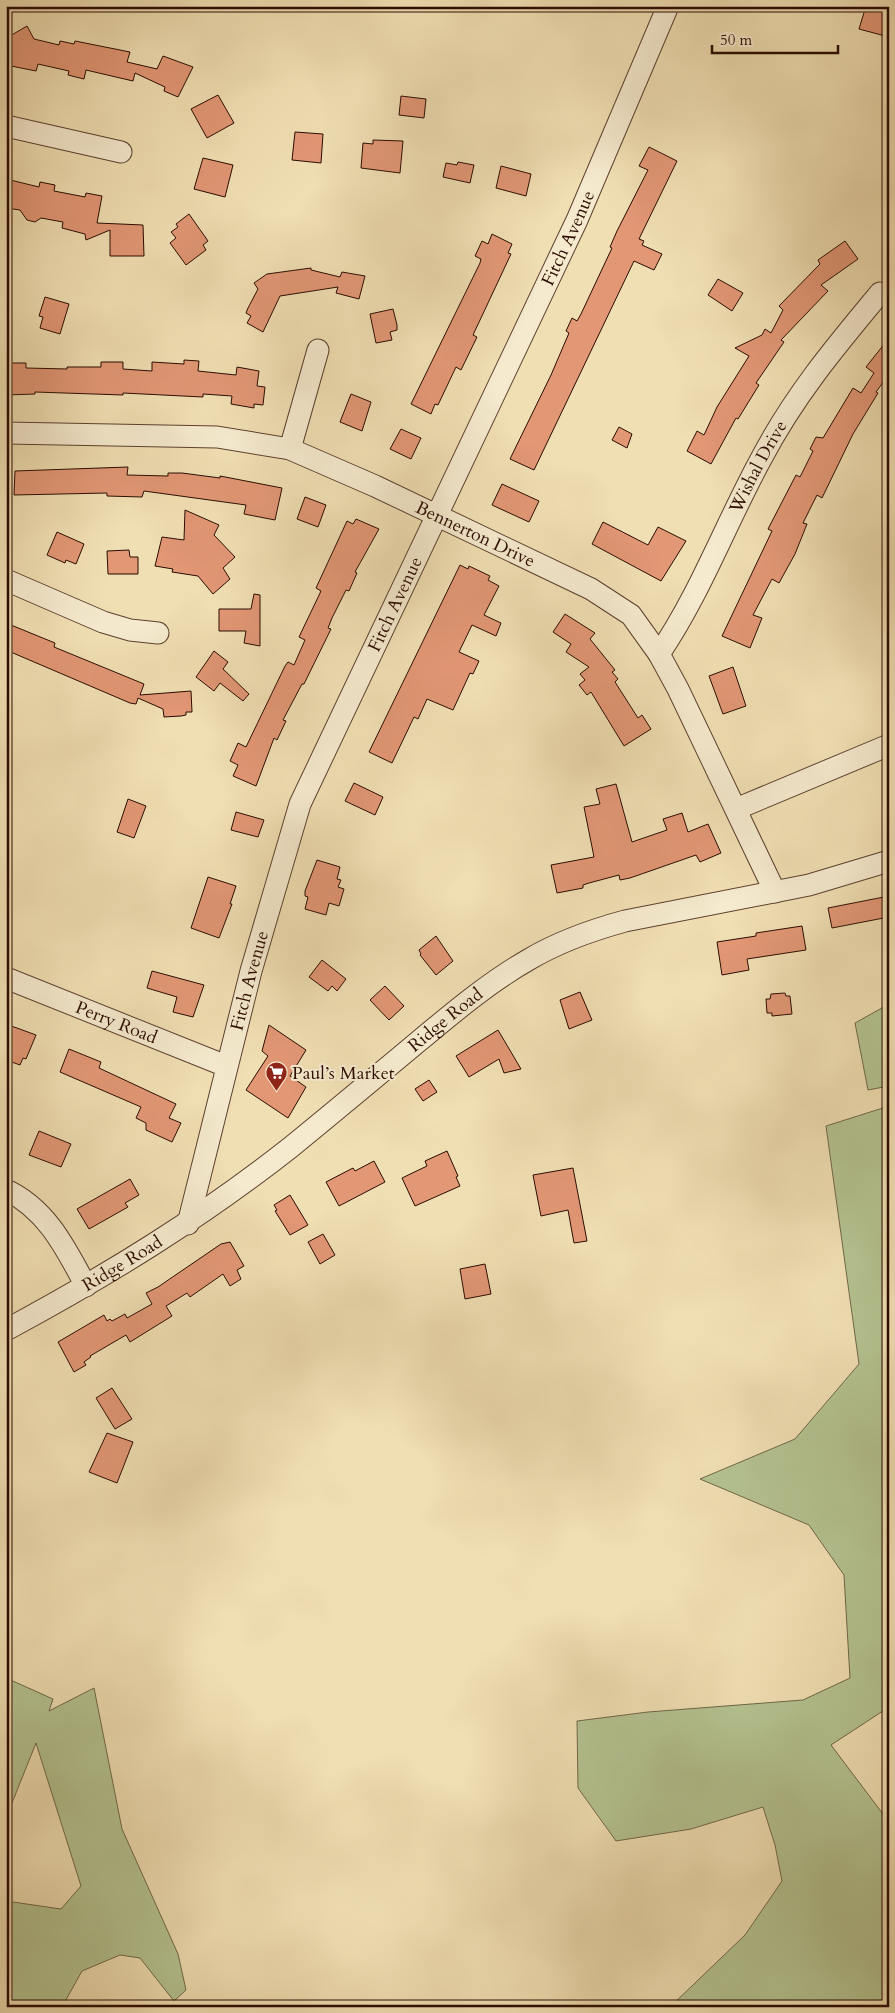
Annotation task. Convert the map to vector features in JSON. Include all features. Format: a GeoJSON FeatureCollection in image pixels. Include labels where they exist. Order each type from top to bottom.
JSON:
{"type":"FeatureCollection","features":[{"type":"Feature","properties":{"kind":"street","name":"Fitch Avenue"},"geometry":{"type":"LineString","coordinates":[[188,1224],[226,1066],[256,953],[300,804],[577,220],[668,6]]}},
{"type":"Feature","properties":{"kind":"street"},"geometry":{"type":"LineString","coordinates":[[6,126],[121,152]]}},
{"type":"Feature","properties":{"kind":"street","name":"Wishal Drive"},"geometry":{"type":"LineString","coordinates":[[658,654],[678,625],[761,458],[790,410],[820,364],[880,293]]}},
{"type":"Feature","properties":{"kind":"street"},"geometry":{"type":"LineString","coordinates":[[290,449],[318,350]]}},
{"type":"Feature","properties":{"kind":"street","name":"Bennerton Drive"},"geometry":{"type":"LineString","coordinates":[[6,433],[217,437],[290,449],[375,486],[435,517],[591,589],[616,604],[637,622],[658,654],[736,809],[775,892]]}},
{"type":"Feature","properties":{"kind":"street"},"geometry":{"type":"LineString","coordinates":[[6,580],[103,622],[130,630],[158,633]]}},
{"type":"Feature","properties":{"kind":"street"},"geometry":{"type":"LineString","coordinates":[[736,809],[889,744]]}},
{"type":"Feature","properties":{"kind":"street","name":"Ridge Road"},"geometry":{"type":"LineString","coordinates":[[6,1330],[86,1286],[188,1224],[292,1146],[457,1009],[528,960],[590,932],[625,921],[775,892],[858,872],[889,861]]}},
{"type":"Feature","properties":{"kind":"street","name":"Perry Road"},"geometry":{"type":"LineString","coordinates":[[6,978],[226,1066]]}},
{"type":"Feature","properties":{"kind":"street"},"geometry":{"type":"LineString","coordinates":[[6,1190],[34,1208],[46,1220],[59,1236],[86,1286]]}},
{"type":"Feature","properties":{"kind":"green space"},"geometry":{"type":"Polygon","coordinates":[[[889,1004],[889,1086],[868,1090],[855,1023],[889,1004]]]}},
{"type":"Feature","properties":{"kind":"green space"},"geometry":{"type":"Polygon","coordinates":[[[886,1107],[889,1133],[889,1563],[883,1570],[889,1576],[889,1707],[831,1745],[889,1822],[889,2007],[670,2007],[745,1935],[782,1881],[775,1845],[763,1807],[691,1829],[616,1841],[578,1788],[577,1721],[648,1712],[803,1700],[850,1678],[844,1575],[809,1525],[700,1479],[795,1439],[859,1364],[826,1126],[886,1107]]]}},
{"type":"Feature","properties":{"kind":"green space"},"geometry":{"type":"Polygon","coordinates":[[[6,1678],[53,1699],[49,1711],[94,1688],[122,1829],[178,1954],[186,1990],[174,2001],[140,1958],[120,1955],[82,1971],[62,2007],[6,2007],[6,1901],[61,1909],[81,1886],[36,1743],[6,1818],[6,1678]]]}},
{"type":"Feature","properties":{"kind":"building"},"geometry":{"type":"Polygon","coordinates":[[[866,6],[889,6],[889,37],[859,29],[866,6]]]}},
{"type":"Feature","properties":{"kind":"building"},"geometry":{"type":"Polygon","coordinates":[[[27,26],[34,39],[59,45],[60,41],[74,44],[75,41],[130,52],[127,62],[157,69],[163,56],[193,67],[178,97],[164,91],[165,87],[135,73],[133,81],[86,70],[84,79],[68,75],[69,71],[38,64],[36,71],[6,65],[10,36],[27,26]]]}},
{"type":"Feature","properties":{"kind":"building"},"geometry":{"type":"Polygon","coordinates":[[[218,95],[234,123],[207,138],[191,109],[218,95]]]}},
{"type":"Feature","properties":{"kind":"building"},"geometry":{"type":"Polygon","coordinates":[[[401,96],[426,99],[424,118],[399,115],[401,96]]]}},
{"type":"Feature","properties":{"kind":"building"},"geometry":{"type":"Polygon","coordinates":[[[295,132],[323,134],[321,163],[292,160],[295,132]]]}},
{"type":"Feature","properties":{"kind":"building"},"geometry":{"type":"Polygon","coordinates":[[[373,140],[403,141],[400,173],[361,168],[363,143],[373,144],[373,140]]]}},
{"type":"Feature","properties":{"kind":"building"},"geometry":{"type":"Polygon","coordinates":[[[649,147],[677,161],[639,239],[644,241],[642,245],[662,254],[654,270],[634,261],[534,470],[510,459],[551,375],[569,333],[566,331],[572,318],[577,321],[581,314],[612,248],[610,247],[617,231],[648,170],[639,166],[649,147]]]}},
{"type":"Feature","properties":{"kind":"building"},"geometry":{"type":"Polygon","coordinates":[[[203,158],[233,165],[225,197],[194,189],[203,158]]]}},
{"type":"Feature","properties":{"kind":"building"},"geometry":{"type":"Polygon","coordinates":[[[458,162],[474,165],[470,183],[443,177],[446,163],[457,165],[458,162]]]}},
{"type":"Feature","properties":{"kind":"building"},"geometry":{"type":"Polygon","coordinates":[[[501,166],[531,174],[526,196],[496,188],[501,166]]]}},
{"type":"Feature","properties":{"kind":"building"},"geometry":{"type":"Polygon","coordinates":[[[6,179],[39,187],[40,182],[55,185],[54,191],[85,197],[86,193],[102,196],[97,223],[143,225],[144,256],[110,256],[110,230],[86,240],[85,234],[62,228],[63,222],[41,218],[35,222],[27,220],[20,210],[6,208],[6,179]]]}},
{"type":"Feature","properties":{"kind":"building"},"geometry":{"type":"Polygon","coordinates":[[[189,214],[208,241],[203,245],[206,250],[186,265],[170,243],[176,238],[171,232],[178,227],[176,224],[189,214]]]}},
{"type":"Feature","properties":{"kind":"building"},"geometry":{"type":"Polygon","coordinates":[[[492,234],[512,244],[508,253],[511,254],[473,335],[477,337],[461,370],[456,367],[438,405],[435,404],[431,414],[411,404],[480,263],[481,259],[475,256],[482,241],[488,244],[492,234]]]}},
{"type":"Feature","properties":{"kind":"building"},"geometry":{"type":"Polygon","coordinates":[[[845,241],[858,259],[821,285],[828,291],[781,340],[784,342],[756,383],[759,385],[738,419],[736,418],[711,464],[687,451],[697,431],[704,435],[717,407],[749,356],[735,348],[762,335],[765,329],[771,333],[783,310],[779,306],[820,264],[818,260],[845,241]]]}},
{"type":"Feature","properties":{"kind":"building"},"geometry":{"type":"Polygon","coordinates":[[[311,268],[311,270],[340,277],[342,272],[365,276],[359,299],[336,293],[338,287],[280,296],[263,332],[247,323],[251,316],[246,313],[258,289],[254,283],[267,274],[311,268]]]}},
{"type":"Feature","properties":{"kind":"building"},"geometry":{"type":"Polygon","coordinates":[[[718,279],[743,293],[732,311],[708,295],[718,279]]]}},
{"type":"Feature","properties":{"kind":"building"},"geometry":{"type":"Polygon","coordinates":[[[45,297],[69,304],[60,334],[40,328],[43,317],[39,316],[45,297]]]}},
{"type":"Feature","properties":{"kind":"building"},"geometry":{"type":"Polygon","coordinates":[[[393,309],[397,330],[390,332],[392,340],[376,343],[370,314],[393,309]]]}},
{"type":"Feature","properties":{"kind":"building"},"geometry":{"type":"Polygon","coordinates":[[[889,338],[889,384],[884,381],[876,392],[878,393],[853,434],[822,498],[817,495],[803,523],[807,524],[795,554],[779,583],[772,579],[753,615],[762,618],[750,648],[722,636],[772,531],[768,529],[796,475],[800,477],[813,451],[810,449],[816,437],[823,438],[853,388],[861,393],[874,373],[866,367],[889,338]]]}},
{"type":"Feature","properties":{"kind":"building"},"geometry":{"type":"Polygon","coordinates":[[[184,360],[199,361],[198,371],[236,375],[237,367],[259,371],[257,386],[265,387],[263,405],[254,404],[254,408],[231,404],[232,396],[203,394],[203,397],[123,393],[123,395],[35,392],[35,394],[6,395],[6,363],[26,363],[26,368],[67,369],[67,367],[101,367],[101,362],[123,362],[123,369],[152,371],[152,362],[184,364],[184,360]]]}},
{"type":"Feature","properties":{"kind":"building"},"geometry":{"type":"Polygon","coordinates":[[[351,394],[371,402],[362,431],[340,422],[351,394]]]}},
{"type":"Feature","properties":{"kind":"building"},"geometry":{"type":"Polygon","coordinates":[[[619,427],[632,434],[627,448],[612,440],[619,427]]]}},
{"type":"Feature","properties":{"kind":"building"},"geometry":{"type":"Polygon","coordinates":[[[401,429],[421,438],[411,459],[390,449],[401,429]]]}},
{"type":"Feature","properties":{"kind":"building"},"geometry":{"type":"Polygon","coordinates":[[[128,467],[127,475],[168,476],[168,473],[182,473],[220,478],[220,476],[282,488],[275,520],[244,514],[246,505],[144,491],[142,497],[107,496],[107,493],[14,495],[15,471],[128,467]]]}},
{"type":"Feature","properties":{"kind":"building"},"geometry":{"type":"Polygon","coordinates":[[[502,484],[539,501],[529,522],[492,505],[502,484]]]}},
{"type":"Feature","properties":{"kind":"building"},"geometry":{"type":"Polygon","coordinates":[[[305,497],[326,505],[318,527],[297,519],[305,497]]]}},
{"type":"Feature","properties":{"kind":"building"},"geometry":{"type":"Polygon","coordinates":[[[185,510],[219,525],[214,535],[235,557],[223,568],[230,579],[213,594],[198,576],[172,572],[173,569],[155,566],[162,537],[184,540],[185,510]]]}},
{"type":"Feature","properties":{"kind":"building"},"geometry":{"type":"Polygon","coordinates":[[[356,519],[379,529],[355,572],[357,573],[349,591],[346,590],[332,618],[328,628],[331,629],[304,684],[302,684],[283,720],[286,721],[277,740],[274,738],[256,786],[233,776],[238,765],[230,761],[238,743],[246,747],[285,666],[288,662],[294,665],[305,640],[299,637],[321,591],[316,588],[347,521],[353,524],[356,519]]]}},
{"type":"Feature","properties":{"kind":"building"},"geometry":{"type":"Polygon","coordinates":[[[603,522],[648,545],[658,527],[686,541],[661,581],[592,544],[603,522]]]}},
{"type":"Feature","properties":{"kind":"building"},"geometry":{"type":"Polygon","coordinates":[[[57,532],[84,544],[76,564],[66,560],[65,563],[47,555],[57,532]]]}},
{"type":"Feature","properties":{"kind":"building"},"geometry":{"type":"Polygon","coordinates":[[[129,550],[130,557],[138,557],[138,574],[108,574],[107,551],[129,550]]]}},
{"type":"Feature","properties":{"kind":"building"},"geometry":{"type":"Polygon","coordinates":[[[460,565],[468,569],[469,566],[490,576],[488,580],[499,586],[484,615],[501,623],[496,636],[472,625],[459,652],[479,661],[473,674],[470,673],[453,710],[427,699],[418,719],[414,717],[392,763],[369,752],[460,565]]]}},
{"type":"Feature","properties":{"kind":"building"},"geometry":{"type":"Polygon","coordinates":[[[254,594],[260,595],[260,646],[244,643],[246,631],[219,631],[219,609],[251,609],[254,594]]]}},
{"type":"Feature","properties":{"kind":"building"},"geometry":{"type":"Polygon","coordinates":[[[565,614],[595,633],[590,639],[615,670],[612,672],[618,679],[615,682],[638,718],[642,715],[651,729],[624,746],[591,692],[587,695],[579,685],[585,680],[580,674],[589,667],[566,652],[571,644],[553,632],[565,614]]]}},
{"type":"Feature","properties":{"kind":"building"},"geometry":{"type":"Polygon","coordinates":[[[6,623],[55,643],[54,647],[144,684],[140,695],[191,691],[192,712],[186,712],[186,715],[181,716],[164,717],[163,709],[138,698],[136,704],[130,703],[6,650],[6,623]]]}},
{"type":"Feature","properties":{"kind":"building"},"geometry":{"type":"Polygon","coordinates":[[[214,651],[228,662],[223,669],[249,694],[243,701],[220,683],[214,691],[196,677],[214,651]]]}},
{"type":"Feature","properties":{"kind":"building"},"geometry":{"type":"Polygon","coordinates":[[[733,667],[746,706],[723,714],[709,676],[733,667]]]}},
{"type":"Feature","properties":{"kind":"building"},"geometry":{"type":"Polygon","coordinates":[[[354,783],[383,797],[375,815],[345,801],[354,783]]]}},
{"type":"Feature","properties":{"kind":"building"},"geometry":{"type":"Polygon","coordinates":[[[616,784],[632,842],[667,830],[663,819],[682,813],[688,832],[708,824],[721,853],[700,862],[696,855],[630,878],[620,880],[619,875],[583,885],[583,888],[557,893],[551,865],[594,857],[584,807],[600,804],[596,789],[616,784]]]}},
{"type":"Feature","properties":{"kind":"building"},"geometry":{"type":"Polygon","coordinates":[[[128,799],[146,806],[134,838],[117,832],[128,799]]]}},
{"type":"Feature","properties":{"kind":"building"},"geometry":{"type":"Polygon","coordinates":[[[236,812],[264,820],[258,837],[231,830],[236,812]]]}},
{"type":"Feature","properties":{"kind":"building"},"geometry":{"type":"Polygon","coordinates":[[[317,860],[340,867],[337,879],[341,880],[338,887],[344,889],[339,906],[329,903],[326,915],[305,909],[308,897],[305,896],[305,891],[317,860]]]}},
{"type":"Feature","properties":{"kind":"building"},"geometry":{"type":"Polygon","coordinates":[[[208,877],[236,886],[230,904],[232,904],[219,938],[191,928],[208,877]]]}},
{"type":"Feature","properties":{"kind":"building"},"geometry":{"type":"Polygon","coordinates":[[[889,896],[889,917],[832,928],[828,908],[889,896]]]}},
{"type":"Feature","properties":{"kind":"building"},"geometry":{"type":"Polygon","coordinates":[[[802,926],[806,950],[747,959],[749,970],[722,975],[717,942],[756,936],[756,933],[802,926]]]}},
{"type":"Feature","properties":{"kind":"building"},"geometry":{"type":"Polygon","coordinates":[[[436,936],[453,961],[436,975],[420,955],[419,950],[436,936]]]}},
{"type":"Feature","properties":{"kind":"building"},"geometry":{"type":"Polygon","coordinates":[[[322,960],[346,979],[337,991],[332,986],[328,991],[309,977],[322,960]]]}},
{"type":"Feature","properties":{"kind":"building"},"geometry":{"type":"Polygon","coordinates":[[[152,971],[204,985],[193,1017],[173,1012],[177,997],[147,988],[152,971]]]}},
{"type":"Feature","properties":{"kind":"building"},"geometry":{"type":"Polygon","coordinates":[[[385,986],[404,1006],[389,1020],[370,1000],[385,986]]]}},
{"type":"Feature","properties":{"kind":"building"},"geometry":{"type":"Polygon","coordinates":[[[580,992],[592,1020],[569,1029],[560,1000],[580,992]]]}},
{"type":"Feature","properties":{"kind":"building"},"geometry":{"type":"Polygon","coordinates":[[[785,993],[786,996],[790,996],[792,1014],[772,1016],[772,1013],[767,1013],[766,999],[770,999],[771,994],[785,993]]]}},
{"type":"Feature","properties":{"kind":"building"},"geometry":{"type":"Polygon","coordinates":[[[6,1024],[36,1035],[26,1059],[23,1058],[20,1065],[6,1060],[6,1024]]]}},
{"type":"Feature","properties":{"kind":"building"},"geometry":{"type":"Polygon","coordinates":[[[269,1025],[306,1050],[290,1076],[306,1087],[288,1118],[246,1090],[268,1056],[262,1051],[269,1025]]]}},
{"type":"Feature","properties":{"kind":"building"},"geometry":{"type":"Polygon","coordinates":[[[498,1030],[521,1069],[504,1073],[499,1059],[469,1077],[456,1056],[498,1030]]]}},
{"type":"Feature","properties":{"kind":"building"},"geometry":{"type":"Polygon","coordinates":[[[69,1049],[101,1062],[99,1068],[176,1104],[169,1118],[181,1123],[172,1142],[146,1130],[146,1123],[136,1118],[141,1107],[60,1072],[69,1049]]]}},
{"type":"Feature","properties":{"kind":"building"},"geometry":{"type":"Polygon","coordinates":[[[429,1080],[437,1092],[423,1101],[415,1089],[429,1080]]]}},
{"type":"Feature","properties":{"kind":"building"},"geometry":{"type":"Polygon","coordinates":[[[39,1131],[71,1144],[61,1167],[29,1155],[39,1131]]]}},
{"type":"Feature","properties":{"kind":"building"},"geometry":{"type":"Polygon","coordinates":[[[447,1151],[458,1176],[456,1177],[460,1186],[415,1206],[402,1178],[427,1166],[425,1161],[447,1151]]]}},
{"type":"Feature","properties":{"kind":"building"},"geometry":{"type":"Polygon","coordinates":[[[374,1161],[385,1182],[339,1206],[326,1182],[353,1168],[355,1171],[374,1161]]]}},
{"type":"Feature","properties":{"kind":"building"},"geometry":{"type":"Polygon","coordinates":[[[573,1168],[587,1241],[574,1243],[568,1210],[541,1216],[533,1175],[573,1168]]]}},
{"type":"Feature","properties":{"kind":"building"},"geometry":{"type":"Polygon","coordinates":[[[130,1179],[139,1195],[125,1203],[128,1207],[89,1229],[77,1209],[130,1179]]]}},
{"type":"Feature","properties":{"kind":"building"},"geometry":{"type":"Polygon","coordinates":[[[290,1195],[308,1225],[290,1235],[275,1211],[277,1210],[274,1205],[290,1195]]]}},
{"type":"Feature","properties":{"kind":"building"},"geometry":{"type":"Polygon","coordinates":[[[323,1234],[335,1255],[320,1264],[308,1242],[323,1234]]]}},
{"type":"Feature","properties":{"kind":"building"},"geometry":{"type":"Polygon","coordinates":[[[230,1242],[244,1266],[237,1270],[241,1279],[230,1286],[223,1274],[190,1297],[187,1293],[166,1306],[172,1316],[130,1342],[126,1335],[90,1356],[84,1362],[86,1365],[74,1372],[58,1342],[104,1315],[107,1321],[110,1319],[112,1321],[125,1314],[127,1318],[152,1304],[146,1293],[158,1287],[221,1244],[230,1242]]]}},
{"type":"Feature","properties":{"kind":"building"},"geometry":{"type":"Polygon","coordinates":[[[485,1264],[491,1294],[465,1299],[460,1269],[485,1264]]]}},
{"type":"Feature","properties":{"kind":"building"},"geometry":{"type":"Polygon","coordinates":[[[112,1388],[132,1419],[115,1429],[96,1398],[112,1388]]]}},
{"type":"Feature","properties":{"kind":"building"},"geometry":{"type":"Polygon","coordinates":[[[107,1433],[133,1442],[117,1483],[89,1472],[107,1433]]]}},
{"type":"Feature","properties":{"kind":"place","name":"Paul’s Market"},"geometry":{"type":"Point","coordinates":[276,1092]}}]}
